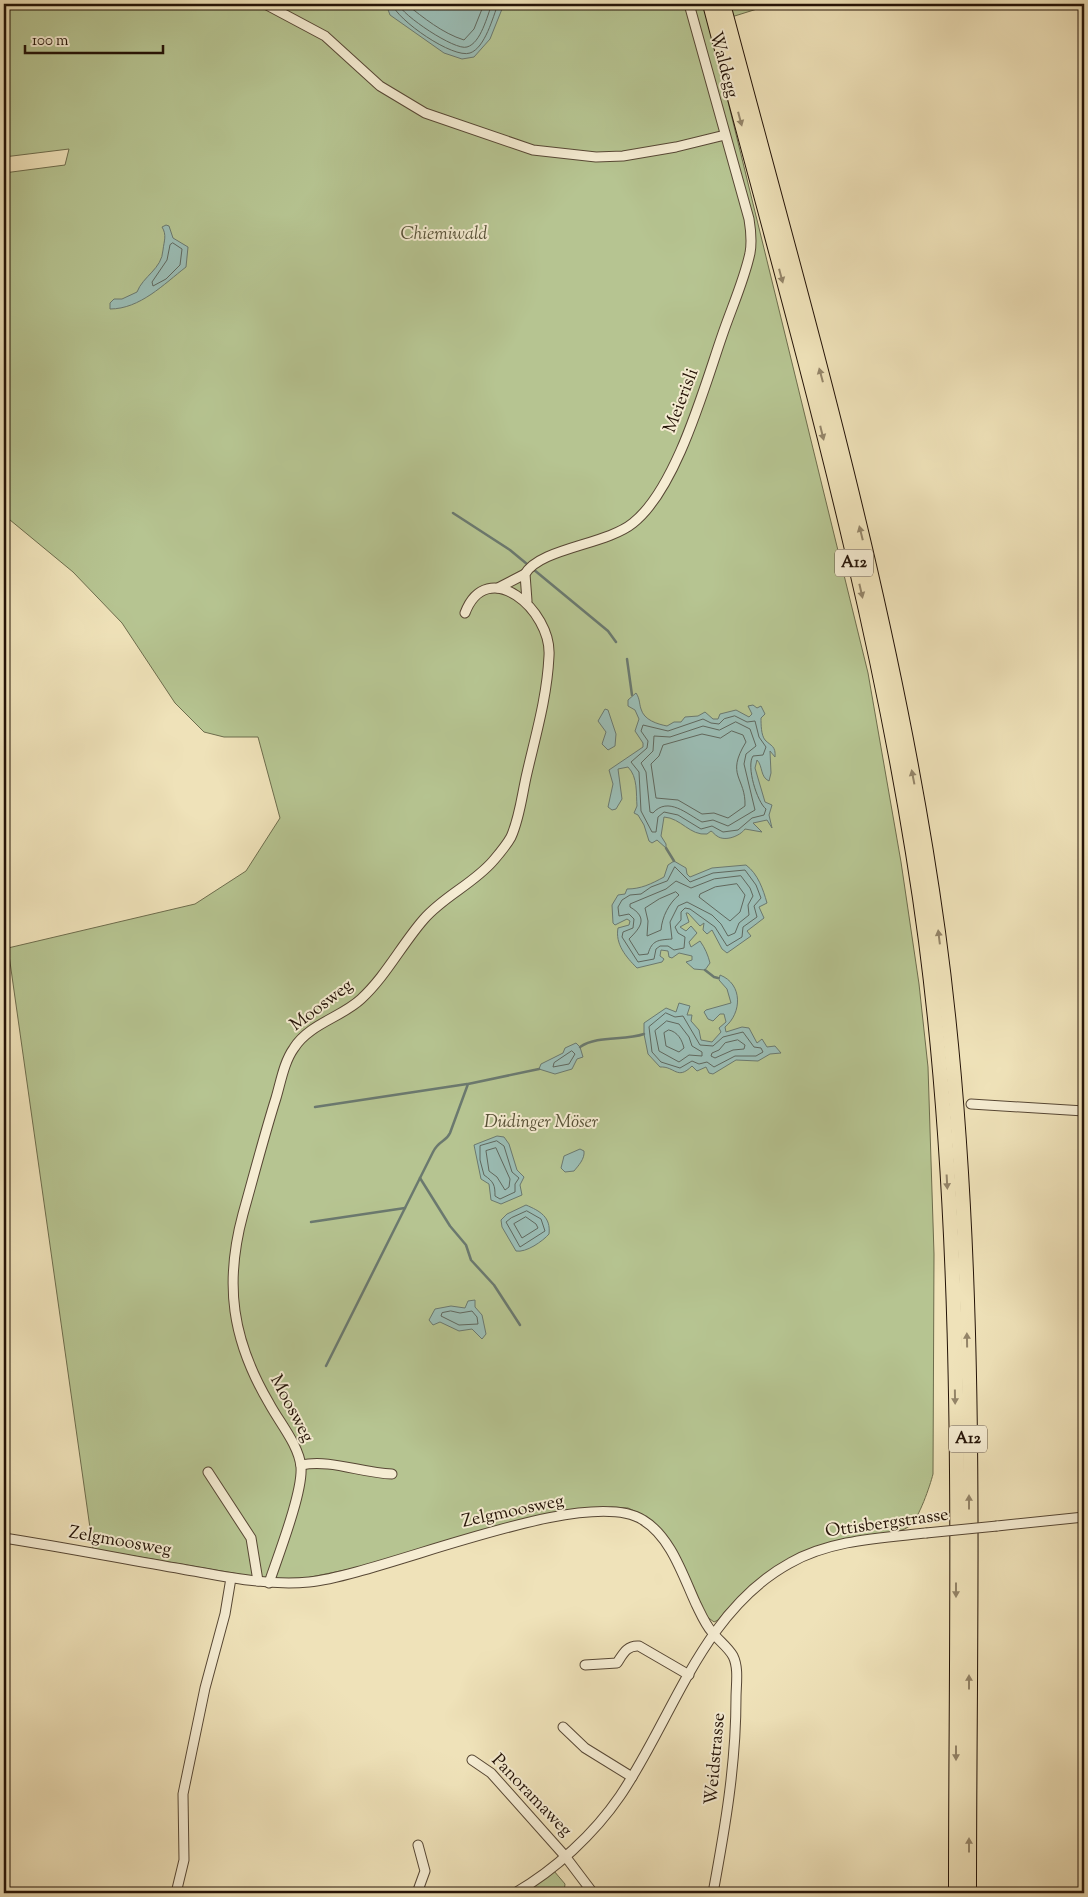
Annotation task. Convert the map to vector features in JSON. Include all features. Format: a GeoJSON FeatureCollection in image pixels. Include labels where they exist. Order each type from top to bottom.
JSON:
{"type":"FeatureCollection","features":[{"type":"Feature","properties":{"kind":"highway","name":"A12"},"geometry":{"type":"LineString","coordinates":[[710,4],[815,405],[860,587],[893,742],[925,937],[941,1083],[951,1263],[956,1498],[956,1893]]}},
{"type":"Feature","properties":{"kind":"highway","name":"A12"},"geometry":{"type":"LineString","coordinates":[[724,4],[828,402],[868,565],[912,769],[938,935],[954,1091],[965,1274],[969,1482],[968,1893]]}},
{"type":"Feature","properties":{"kind":"street"},"geometry":{"type":"LineString","coordinates":[[265,4],[325,36],[380,86],[425,113],[533,150],[587,156],[623,156],[676,147],[725,135]]}},
{"type":"Feature","properties":{"kind":"street","name":"Waldegg"},"geometry":{"type":"LineString","coordinates":[[690,4],[725,135]]}},
{"type":"Feature","properties":{"kind":"street","name":"Meierisli"},"geometry":{"type":"LineString","coordinates":[[525,574],[534,563],[609,536],[631,525],[646,510],[675,462],[702,396],[750,253],[749,219],[725,135]]}},
{"type":"Feature","properties":{"kind":"street"},"geometry":{"type":"LineString","coordinates":[[465,613],[470,600],[480,592],[498,588],[525,574],[527,602]]}},
{"type":"Feature","properties":{"kind":"street","name":"Moosweg"},"geometry":{"type":"LineString","coordinates":[[270,1582],[294,1503],[301,1465],[291,1441],[258,1384],[239,1330],[232,1294],[234,1254],[238,1234],[272,1109],[293,1049],[313,1030],[362,998],[428,914],[482,873],[511,836],[544,705],[549,665],[548,636],[545,627],[527,602],[498,588]]}},
{"type":"Feature","properties":{"kind":"street"},"geometry":{"type":"LineString","coordinates":[[971,1104],[1084,1111]]}},
{"type":"Feature","properties":{"kind":"street"},"geometry":{"type":"LineString","coordinates":[[301,1465],[322,1462],[376,1473],[392,1474]]}},
{"type":"Feature","properties":{"kind":"street"},"geometry":{"type":"LineString","coordinates":[[208,1472],[251,1538],[258,1581]]}},
{"type":"Feature","properties":{"kind":"street","name":"Zelgmoosweg"},"geometry":{"type":"LineString","coordinates":[[4,1538],[230,1578],[270,1582],[309,1582],[366,1570],[450,1543],[546,1519],[612,1511],[627,1513],[642,1519],[662,1537],[714,1634]]}},
{"type":"Feature","properties":{"kind":"street","name":"Ottisbergstrasse"},"geometry":{"type":"LineString","coordinates":[[515,1893],[565,1856],[605,1815],[632,1776],[714,1634],[748,1592],[770,1575],[791,1562],[839,1545],[926,1533],[1084,1517]]}},
{"type":"Feature","properties":{"kind":"street"},"geometry":{"type":"LineString","coordinates":[[176,1893],[184,1860],[183,1794],[205,1688],[225,1614],[230,1578]]}},
{"type":"Feature","properties":{"kind":"street","name":"Weidstrasse"},"geometry":{"type":"LineString","coordinates":[[713,1893],[730,1796],[736,1730],[736,1665],[733,1656],[714,1634]]}},
{"type":"Feature","properties":{"kind":"street"},"geometry":{"type":"LineString","coordinates":[[585,1665],[617,1663],[627,1649],[633,1645],[639,1646],[689,1675]]}},
{"type":"Feature","properties":{"kind":"street"},"geometry":{"type":"LineString","coordinates":[[563,1727],[585,1748],[632,1776]]}},
{"type":"Feature","properties":{"kind":"street","name":"Panoramaweg"},"geometry":{"type":"LineString","coordinates":[[472,1760],[491,1773],[565,1856],[593,1893]]}},
{"type":"Feature","properties":{"kind":"street"},"geometry":{"type":"LineString","coordinates":[[417,1893],[425,1871],[418,1845]]}},
{"type":"Feature","properties":{"kind":"green space","name":"Düdinger Möser"},"geometry":{"type":"Polygon","coordinates":[[[4,4],[773,4],[709,24],[868,673],[901,862],[919,984],[928,1067],[934,1254],[933,1474],[920,1509],[910,1526],[905,1529],[831,1542],[794,1557],[777,1566],[746,1590],[714,1622],[706,1616],[659,1528],[641,1514],[628,1508],[612,1507],[525,1519],[355,1568],[306,1578],[268,1579],[93,1549],[8,948],[195,904],[246,871],[280,818],[258,737],[224,737],[204,732],[175,703],[122,623],[73,572],[4,515],[4,173],[65,165],[69,149],[4,157],[4,4]]]}},
{"type":"Feature","properties":{"kind":"green space"},"geometry":{"type":"Polygon","coordinates":[[[554,1871],[565,1884],[564,1893],[529,1893],[529,1889],[554,1871]]]}},
{"type":"Feature","properties":{"kind":"water"},"geometry":{"type":"Polygon","coordinates":[[[386,4],[504,4],[490,39],[474,57],[462,59],[444,53],[390,15],[386,4]]]}},
{"type":"Feature","properties":{"kind":"water"},"geometry":{"type":"Polygon","coordinates":[[[169,226],[173,238],[188,247],[186,267],[160,288],[141,300],[121,308],[110,309],[110,303],[114,299],[122,299],[137,292],[143,281],[156,267],[162,257],[165,238],[162,227],[169,226]]]}},
{"type":"Feature","properties":{"kind":"water"},"geometry":{"type":"Polygon","coordinates":[[[636,693],[645,716],[655,723],[667,726],[674,722],[681,722],[685,717],[698,716],[705,712],[713,719],[718,719],[720,714],[736,710],[749,717],[752,714],[748,706],[753,705],[757,708],[761,706],[765,714],[761,718],[761,729],[765,740],[774,748],[775,753],[775,757],[770,751],[771,773],[769,781],[764,777],[757,760],[755,768],[765,802],[772,805],[769,815],[772,828],[767,820],[753,823],[762,832],[745,829],[736,836],[720,838],[711,831],[707,834],[701,834],[690,830],[676,820],[664,817],[661,836],[666,844],[666,848],[657,840],[652,843],[649,841],[644,825],[638,815],[634,813],[637,806],[636,786],[628,767],[618,769],[622,799],[616,809],[612,810],[608,807],[613,784],[609,770],[643,747],[643,743],[635,731],[639,719],[635,710],[628,706],[628,700],[636,693]]]}},
{"type":"Feature","properties":{"kind":"water"},"geometry":{"type":"Polygon","coordinates":[[[605,709],[608,710],[616,734],[615,746],[608,750],[602,744],[606,732],[598,721],[605,709]]]}},
{"type":"Feature","properties":{"kind":"water"},"geometry":{"type":"Polygon","coordinates":[[[674,861],[686,868],[687,874],[690,877],[712,868],[746,865],[757,877],[767,903],[759,907],[764,918],[747,931],[751,936],[727,953],[722,949],[712,930],[707,934],[703,930],[704,923],[700,926],[686,913],[689,922],[680,927],[686,931],[691,926],[697,933],[689,942],[691,947],[700,941],[703,946],[710,963],[705,970],[694,969],[686,962],[692,960],[692,956],[679,953],[672,958],[669,957],[668,951],[661,950],[660,956],[664,959],[662,962],[637,968],[625,955],[618,939],[618,928],[629,925],[630,921],[627,919],[615,925],[613,923],[612,905],[618,895],[625,894],[627,889],[646,886],[664,877],[668,865],[674,861]]]}},
{"type":"Feature","properties":{"kind":"water"},"geometry":{"type":"Polygon","coordinates":[[[720,975],[728,979],[733,985],[738,999],[735,1014],[725,1027],[726,1032],[742,1027],[749,1028],[757,1043],[762,1039],[767,1047],[775,1046],[781,1053],[770,1054],[758,1061],[736,1060],[713,1074],[709,1073],[706,1067],[697,1071],[692,1066],[679,1073],[665,1067],[660,1067],[648,1054],[644,1023],[666,1008],[676,1012],[679,1003],[690,1006],[687,1015],[692,1015],[691,1021],[699,1030],[701,1040],[712,1042],[721,1032],[719,1028],[726,1022],[724,1014],[720,1014],[713,1021],[708,1019],[704,1012],[731,1003],[727,989],[719,980],[720,975]]]}},
{"type":"Feature","properties":{"kind":"water"},"geometry":{"type":"Polygon","coordinates":[[[576,1043],[580,1047],[583,1057],[577,1059],[572,1069],[555,1074],[539,1069],[541,1064],[563,1053],[565,1048],[576,1043]]]}},
{"type":"Feature","properties":{"kind":"water"},"geometry":{"type":"Polygon","coordinates":[[[497,1136],[504,1137],[509,1144],[517,1170],[524,1177],[520,1185],[522,1195],[501,1204],[491,1200],[489,1184],[481,1179],[474,1145],[497,1136]]]}},
{"type":"Feature","properties":{"kind":"water"},"geometry":{"type":"Polygon","coordinates":[[[580,1149],[584,1151],[581,1162],[574,1171],[565,1172],[561,1168],[564,1156],[580,1149]]]}},
{"type":"Feature","properties":{"kind":"water"},"geometry":{"type":"Polygon","coordinates":[[[526,1205],[544,1215],[548,1223],[549,1234],[539,1243],[525,1250],[516,1251],[502,1227],[501,1220],[507,1214],[526,1205]]]}},
{"type":"Feature","properties":{"kind":"water"},"geometry":{"type":"Polygon","coordinates":[[[475,1300],[475,1307],[482,1315],[486,1334],[482,1339],[472,1329],[459,1331],[440,1322],[433,1325],[429,1320],[435,1309],[451,1306],[465,1308],[468,1301],[475,1300]]]}},
{"type":"Feature","properties":{"kind":"waterway"},"geometry":{"type":"LineString","coordinates":[[453,513],[510,550],[608,631],[616,642]]}},
{"type":"Feature","properties":{"kind":"waterway"},"geometry":{"type":"LineString","coordinates":[[627,659],[632,695]]}},
{"type":"Feature","properties":{"kind":"waterway"},"geometry":{"type":"LineString","coordinates":[[666,848],[674,861]]}},
{"type":"Feature","properties":{"kind":"waterway"},"geometry":{"type":"LineString","coordinates":[[705,970],[718,978]]}},
{"type":"Feature","properties":{"kind":"waterway"},"geometry":{"type":"LineString","coordinates":[[580,1047],[603,1039],[644,1034]]}},
{"type":"Feature","properties":{"kind":"waterway"},"geometry":{"type":"LineString","coordinates":[[326,1366],[433,1152],[450,1133],[468,1084],[539,1069]]}},
{"type":"Feature","properties":{"kind":"waterway"},"geometry":{"type":"LineString","coordinates":[[315,1107],[467,1084]]}},
{"type":"Feature","properties":{"kind":"waterway"},"geometry":{"type":"LineString","coordinates":[[420,1178],[450,1226],[466,1245],[471,1260],[494,1285],[520,1325]]}},
{"type":"Feature","properties":{"kind":"waterway"},"geometry":{"type":"LineString","coordinates":[[311,1222],[405,1208]]}},
{"type":"Feature","properties":{"kind":"park label","name":"Chiemiwald"},"geometry":{"type":"Point","coordinates":[444,235]}}]}
